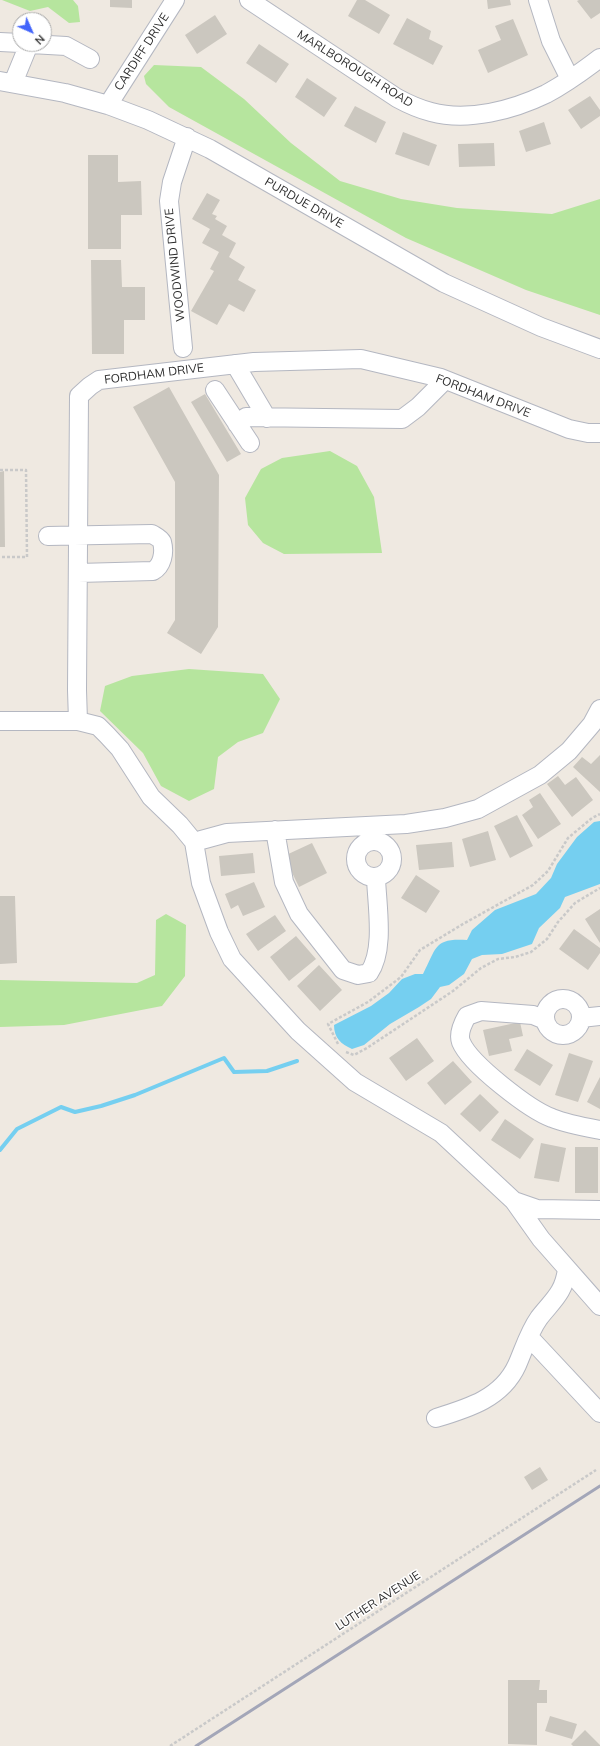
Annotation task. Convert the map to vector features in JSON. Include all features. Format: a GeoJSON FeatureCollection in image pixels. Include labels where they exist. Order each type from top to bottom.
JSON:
{"type":"FeatureCollection","features":[{"type":"Feature","properties":{"kind":"street","name":"CARDIFF DRIVE"},"geometry":{"type":"LineString","coordinates":[[108,105],[176,0]]}},
{"type":"Feature","properties":{"kind":"street","name":"MARLBOROUGH ROAD"},"geometry":{"type":"LineString","coordinates":[[249,0],[397,98],[431,112],[457,115],[496,111],[520,104],[546,94],[570,80],[600,58]]}},
{"type":"Feature","properties":{"kind":"street"},"geometry":{"type":"LineString","coordinates":[[538,0],[551,41],[570,80]]}},
{"type":"Feature","properties":{"kind":"street"},"geometry":{"type":"LineString","coordinates":[[0,42],[12,43]]}},
{"type":"Feature","properties":{"kind":"street"},"geometry":{"type":"LineString","coordinates":[[52,45],[66,46],[90,59]]}},
{"type":"Feature","properties":{"kind":"street"},"geometry":{"type":"LineString","coordinates":[[7,82],[25,52]]}},
{"type":"Feature","properties":{"kind":"street","name":"PURDUE DRIVE"},"geometry":{"type":"LineString","coordinates":[[7,82],[66,93],[108,105],[187,137],[444,283],[541,327],[600,349]]}},
{"type":"Feature","properties":{"kind":"street","name":"WOODWIND DRIVE"},"geometry":{"type":"LineString","coordinates":[[183,348],[169,201],[172,182],[187,137]]}},
{"type":"Feature","properties":{"kind":"street","name":"FORDHAM DRIVE"},"geometry":{"type":"LineString","coordinates":[[78,721],[79,396],[99,380],[254,362],[361,359],[445,380],[569,429],[588,433],[600,432]]}},
{"type":"Feature","properties":{"kind":"street"},"geometry":{"type":"LineString","coordinates":[[235,364],[267,418]]}},
{"type":"Feature","properties":{"kind":"street"},"geometry":{"type":"LineString","coordinates":[[237,424],[246,418],[402,419],[418,407],[445,380]]}},
{"type":"Feature","properties":{"kind":"street"},"geometry":{"type":"LineString","coordinates":[[215,390],[250,443]]}},
{"type":"Feature","properties":{"kind":"street"},"geometry":{"type":"LineString","coordinates":[[48,536],[152,534],[158,537],[162,542],[162,562],[159,568],[153,571],[78,572]]}},
{"type":"Feature","properties":{"kind":"street"},"geometry":{"type":"LineString","coordinates":[[194,842],[227,833],[275,830],[373,834],[478,809],[540,775],[569,751],[592,724],[600,710]]}},
{"type":"Feature","properties":{"kind":"street"},"geometry":{"type":"LineString","coordinates":[[0,721],[78,721],[98,726],[120,749],[151,797],[180,825],[194,842],[201,883],[219,932],[232,959],[298,1031],[355,1082],[441,1133],[514,1201],[541,1239],[600,1306]]}},
{"type":"Feature","properties":{"kind":"street"},"geometry":{"type":"LineString","coordinates":[[275,830],[284,882],[299,914],[343,970],[358,975],[369,972],[375,964],[379,948],[376,878]]}},
{"type":"Feature","properties":{"kind":"street"},"geometry":{"type":"LineString","coordinates":[[373,834],[386,846],[392,857],[390,867],[387,872],[376,878],[362,873],[356,862],[358,850],[373,834]]}},
{"type":"Feature","properties":{"kind":"street"},"geometry":{"type":"LineString","coordinates":[[563,999],[574,1003],[578,1008],[581,1018],[577,1029],[564,1036],[553,1032],[547,1026],[545,1014],[551,1004],[563,999]]}},
{"type":"Feature","properties":{"kind":"street"},"geometry":{"type":"LineString","coordinates":[[545,1020],[533,1015],[481,1011],[467,1016],[461,1027],[460,1041],[469,1056],[534,1109],[552,1118],[600,1130]]}},
{"type":"Feature","properties":{"kind":"street"},"geometry":{"type":"LineString","coordinates":[[581,1018],[600,1016]]}},
{"type":"Feature","properties":{"kind":"street"},"geometry":{"type":"LineString","coordinates":[[514,1201],[537,1209],[600,1210]]}},
{"type":"Feature","properties":{"kind":"street"},"geometry":{"type":"LineString","coordinates":[[436,1418],[471,1407],[500,1390],[517,1366],[539,1318],[557,1298],[566,1279],[567,1269]]}},
{"type":"Feature","properties":{"kind":"street"},"geometry":{"type":"LineString","coordinates":[[529,1337],[600,1413]]}},
{"type":"Feature","properties":{"kind":"path"},"geometry":{"type":"LineString","coordinates":[[0,470],[26,470],[26,510],[26,557],[0,557]]}},
{"type":"Feature","properties":{"kind":"path"},"geometry":{"type":"LineString","coordinates":[[600,814],[592,818],[568,838],[548,871],[533,885],[452,930],[420,950],[401,977],[368,1002],[328,1024],[337,1044],[346,1052],[354,1055],[453,991],[481,968],[498,959],[515,957],[531,952],[547,939],[558,922],[575,903],[600,888]]}},
{"type":"Feature","properties":{"kind":"path","name":"LUTHER AVENUE"},"geometry":{"type":"LineString","coordinates":[[170,1746],[596,1470]]}},
{"type":"Feature","properties":{"kind":"green space"},"geometry":{"type":"Polygon","coordinates":[[[2,0],[73,0],[78,6],[80,22],[69,23],[48,7],[30,11],[2,0]]]}},
{"type":"Feature","properties":{"kind":"green space"},"geometry":{"type":"Polygon","coordinates":[[[154,65],[201,67],[244,99],[291,143],[340,181],[401,199],[457,208],[552,214],[600,199],[600,315],[526,290],[406,238],[169,107],[146,84],[144,76],[154,65]]]}},
{"type":"Feature","properties":{"kind":"green space"},"geometry":{"type":"Polygon","coordinates":[[[330,451],[357,466],[374,497],[382,553],[284,554],[263,543],[248,525],[245,498],[261,469],[282,458],[330,451]]]}},
{"type":"Feature","properties":{"kind":"green space"},"geometry":{"type":"Polygon","coordinates":[[[189,669],[263,674],[280,699],[263,733],[238,742],[218,757],[214,789],[189,801],[161,786],[143,753],[100,711],[105,686],[132,676],[189,669]]]}},
{"type":"Feature","properties":{"kind":"green space"},"geometry":{"type":"Polygon","coordinates":[[[166,914],[186,925],[185,976],[162,1006],[64,1025],[0,1027],[0,980],[137,983],[155,975],[156,920],[166,914]]]}},
{"type":"Feature","properties":{"kind":"water"},"geometry":{"type":"Polygon","coordinates":[[[600,821],[600,884],[565,897],[560,908],[539,928],[532,944],[502,954],[482,955],[472,959],[464,974],[449,985],[440,987],[431,999],[390,1024],[364,1045],[352,1049],[339,1040],[335,1034],[334,1025],[371,1006],[389,993],[402,979],[415,974],[423,974],[434,951],[442,943],[456,940],[467,940],[472,930],[495,910],[536,894],[551,878],[557,864],[577,837],[594,822],[600,821]]]}},
{"type":"Feature","properties":{"kind":"building"},"geometry":{"type":"Polygon","coordinates":[[[110,0],[132,0],[132,8],[110,7],[110,0]]]}},
{"type":"Feature","properties":{"kind":"building"},"geometry":{"type":"Polygon","coordinates":[[[357,0],[365,0],[390,15],[379,34],[348,16],[357,0]]]}},
{"type":"Feature","properties":{"kind":"building"},"geometry":{"type":"Polygon","coordinates":[[[487,0],[510,0],[511,5],[488,9],[487,0]]]}},
{"type":"Feature","properties":{"kind":"building"},"geometry":{"type":"Polygon","coordinates":[[[600,0],[600,13],[591,19],[577,1],[600,0]]]}},
{"type":"Feature","properties":{"kind":"building"},"geometry":{"type":"Polygon","coordinates":[[[215,15],[227,34],[197,54],[185,35],[215,15]]]}},
{"type":"Feature","properties":{"kind":"building"},"geometry":{"type":"Polygon","coordinates":[[[407,18],[431,31],[429,39],[443,46],[433,65],[393,44],[407,18]]]}},
{"type":"Feature","properties":{"kind":"building"},"geometry":{"type":"Polygon","coordinates":[[[513,19],[528,55],[488,73],[478,50],[501,40],[495,26],[513,19]]]}},
{"type":"Feature","properties":{"kind":"building"},"geometry":{"type":"Polygon","coordinates":[[[259,44],[289,64],[276,83],[246,63],[259,44]]]}},
{"type":"Feature","properties":{"kind":"building"},"geometry":{"type":"Polygon","coordinates":[[[307,78],[337,98],[324,117],[295,97],[307,78]]]}},
{"type":"Feature","properties":{"kind":"building"},"geometry":{"type":"Polygon","coordinates":[[[590,96],[600,110],[600,116],[581,129],[568,110],[590,96]]]}},
{"type":"Feature","properties":{"kind":"building"},"geometry":{"type":"Polygon","coordinates":[[[355,106],[386,122],[376,143],[344,126],[355,106]]]}},
{"type":"Feature","properties":{"kind":"building"},"geometry":{"type":"Polygon","coordinates":[[[544,122],[551,144],[526,152],[519,131],[544,122]]]}},
{"type":"Feature","properties":{"kind":"building"},"geometry":{"type":"Polygon","coordinates":[[[403,132],[437,145],[429,166],[395,154],[403,132]]]}},
{"type":"Feature","properties":{"kind":"building"},"geometry":{"type":"Polygon","coordinates":[[[494,143],[495,166],[459,167],[458,144],[494,143]]]}},
{"type":"Feature","properties":{"kind":"building"},"geometry":{"type":"Polygon","coordinates":[[[88,155],[118,155],[118,182],[141,181],[142,215],[121,215],[121,249],[88,249],[88,155]]]}},
{"type":"Feature","properties":{"kind":"building"},"geometry":{"type":"Polygon","coordinates":[[[207,193],[220,200],[212,214],[217,216],[215,219],[227,226],[222,235],[236,243],[229,257],[245,267],[238,280],[256,290],[244,312],[229,304],[217,325],[191,311],[214,271],[210,269],[219,252],[202,243],[210,229],[192,219],[207,193]]]}},
{"type":"Feature","properties":{"kind":"building"},"geometry":{"type":"Polygon","coordinates":[[[91,260],[121,260],[122,287],[145,287],[145,320],[124,320],[124,354],[92,354],[91,260]]]}},
{"type":"Feature","properties":{"kind":"building"},"geometry":{"type":"Polygon","coordinates":[[[169,387],[219,475],[218,627],[201,654],[167,633],[175,620],[175,482],[133,407],[169,387]]]}},
{"type":"Feature","properties":{"kind":"building"},"geometry":{"type":"Polygon","coordinates":[[[205,394],[241,454],[227,462],[191,402],[205,394]]]}},
{"type":"Feature","properties":{"kind":"building"},"geometry":{"type":"Polygon","coordinates":[[[4,471],[5,547],[0,547],[0,472],[4,471]]]}},
{"type":"Feature","properties":{"kind":"building"},"geometry":{"type":"Polygon","coordinates":[[[600,755],[600,792],[573,767],[582,757],[591,764],[600,755]]]}},
{"type":"Feature","properties":{"kind":"building"},"geometry":{"type":"Polygon","coordinates":[[[558,776],[565,785],[576,777],[593,800],[572,817],[547,784],[558,776]]]}},
{"type":"Feature","properties":{"kind":"building"},"geometry":{"type":"Polygon","coordinates":[[[540,793],[561,824],[538,839],[522,815],[533,807],[529,800],[540,793]]]}},
{"type":"Feature","properties":{"kind":"building"},"geometry":{"type":"Polygon","coordinates":[[[517,815],[533,846],[510,858],[494,826],[517,815]]]}},
{"type":"Feature","properties":{"kind":"building"},"geometry":{"type":"Polygon","coordinates":[[[488,831],[496,860],[470,867],[462,839],[488,831]]]}},
{"type":"Feature","properties":{"kind":"building"},"geometry":{"type":"Polygon","coordinates":[[[452,842],[454,867],[419,870],[416,845],[452,842]]]}},
{"type":"Feature","properties":{"kind":"building"},"geometry":{"type":"Polygon","coordinates":[[[312,843],[327,873],[299,887],[284,856],[312,843]]]}},
{"type":"Feature","properties":{"kind":"building"},"geometry":{"type":"Polygon","coordinates":[[[253,853],[255,873],[221,876],[219,856],[253,853]]]}},
{"type":"Feature","properties":{"kind":"building"},"geometry":{"type":"Polygon","coordinates":[[[416,875],[440,891],[426,913],[401,898],[416,875]]]}},
{"type":"Feature","properties":{"kind":"building"},"geometry":{"type":"Polygon","coordinates":[[[254,882],[265,907],[243,916],[238,905],[231,909],[225,894],[254,882]]]}},
{"type":"Feature","properties":{"kind":"building"},"geometry":{"type":"Polygon","coordinates":[[[0,896],[15,896],[17,963],[0,964],[0,896]]]}},
{"type":"Feature","properties":{"kind":"building"},"geometry":{"type":"Polygon","coordinates":[[[600,909],[600,943],[585,919],[600,909]]]}},
{"type":"Feature","properties":{"kind":"building"},"geometry":{"type":"Polygon","coordinates":[[[275,915],[286,931],[258,951],[246,934],[275,915]]]}},
{"type":"Feature","properties":{"kind":"building"},"geometry":{"type":"Polygon","coordinates":[[[574,929],[600,948],[600,953],[588,970],[559,949],[574,929]]]}},
{"type":"Feature","properties":{"kind":"building"},"geometry":{"type":"Polygon","coordinates":[[[296,936],[316,959],[289,981],[270,957],[296,936]]]}},
{"type":"Feature","properties":{"kind":"building"},"geometry":{"type":"Polygon","coordinates":[[[319,965],[342,990],[320,1011],[297,986],[319,965]]]}},
{"type":"Feature","properties":{"kind":"building"},"geometry":{"type":"Polygon","coordinates":[[[520,1022],[523,1036],[509,1039],[512,1051],[489,1056],[483,1030],[520,1022]]]}},
{"type":"Feature","properties":{"kind":"building"},"geometry":{"type":"Polygon","coordinates":[[[417,1038],[434,1061],[406,1081],[389,1058],[417,1038]]]}},
{"type":"Feature","properties":{"kind":"building"},"geometry":{"type":"Polygon","coordinates":[[[527,1049],[553,1065],[540,1086],[514,1070],[527,1049]]]}},
{"type":"Feature","properties":{"kind":"building"},"geometry":{"type":"Polygon","coordinates":[[[569,1053],[593,1061],[578,1102],[555,1095],[569,1053]]]}},
{"type":"Feature","properties":{"kind":"building"},"geometry":{"type":"Polygon","coordinates":[[[453,1061],[472,1082],[445,1105],[427,1083],[453,1061]]]}},
{"type":"Feature","properties":{"kind":"building"},"geometry":{"type":"Polygon","coordinates":[[[600,1077],[600,1109],[587,1102],[600,1077]]]}},
{"type":"Feature","properties":{"kind":"building"},"geometry":{"type":"Polygon","coordinates":[[[480,1094],[499,1112],[480,1132],[460,1114],[480,1094]]]}},
{"type":"Feature","properties":{"kind":"building"},"geometry":{"type":"Polygon","coordinates":[[[505,1119],[534,1139],[520,1159],[491,1140],[505,1119]]]}},
{"type":"Feature","properties":{"kind":"building"},"geometry":{"type":"Polygon","coordinates":[[[541,1143],[566,1148],[559,1182],[534,1178],[541,1143]]]}},
{"type":"Feature","properties":{"kind":"building"},"geometry":{"type":"Polygon","coordinates":[[[575,1147],[598,1147],[598,1193],[575,1193],[575,1147]]]}},
{"type":"Feature","properties":{"kind":"building"},"geometry":{"type":"Polygon","coordinates":[[[540,1467],[548,1480],[532,1490],[524,1477],[540,1467]]]}},
{"type":"Feature","properties":{"kind":"building"},"geometry":{"type":"Polygon","coordinates":[[[508,1680],[540,1680],[539,1690],[547,1690],[547,1703],[537,1703],[537,1745],[508,1744],[508,1680]]]}},
{"type":"Feature","properties":{"kind":"building"},"geometry":{"type":"Polygon","coordinates":[[[550,1716],[577,1724],[572,1739],[545,1731],[550,1716]]]}},
{"type":"Feature","properties":{"kind":"building"},"geometry":{"type":"Polygon","coordinates":[[[585,1730],[600,1746],[573,1746],[571,1744],[585,1730]]]}},
{"type":"Feature","properties":{"kind":"waterway"},"geometry":{"type":"LineString","coordinates":[[0,1150],[17,1129],[61,1107],[75,1112],[101,1106],[135,1095],[224,1058],[234,1072],[267,1071],[297,1061]]}},
{"type":"Feature","properties":{"kind":"railway"},"geometry":{"type":"LineString","coordinates":[[196,1746],[600,1486]]}}]}
